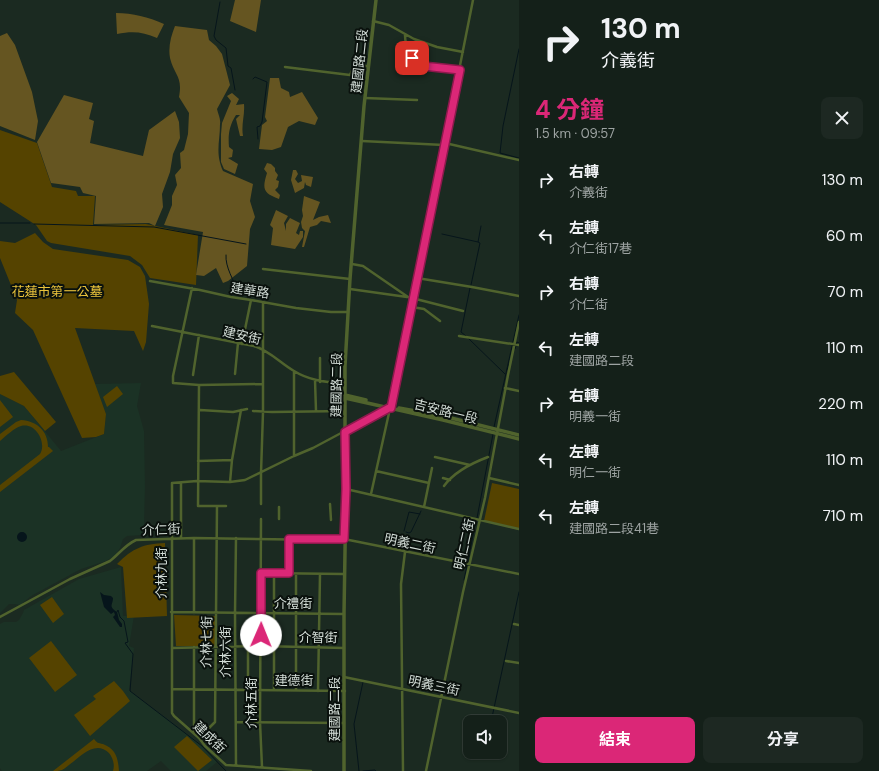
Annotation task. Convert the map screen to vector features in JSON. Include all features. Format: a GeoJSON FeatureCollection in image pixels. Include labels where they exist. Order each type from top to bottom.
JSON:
{"type":"FeatureCollection","features":[{"type":"Feature","properties":{"kind":"street","name":"建國路二段"},"geometry":{"type":"LineString","coordinates":[[344,771],[344,539],[346,489],[345,384],[350,279],[365,98],[376,0]]}},
{"type":"Feature","properties":{"kind":"street"},"geometry":{"type":"LineString","coordinates":[[372,494],[414,298],[473,0]]}},
{"type":"Feature","properties":{"kind":"street"},"geometry":{"type":"LineString","coordinates":[[373,21],[389,24],[414,39],[437,47],[463,52]]}},
{"type":"Feature","properties":{"kind":"street"},"geometry":{"type":"LineString","coordinates":[[405,34],[405,42],[412,58],[423,66],[460,70]]}},
{"type":"Feature","properties":{"kind":"street"},"geometry":{"type":"LineString","coordinates":[[285,67],[350,75],[354,66],[368,66]]}},
{"type":"Feature","properties":{"kind":"street"},"geometry":{"type":"LineString","coordinates":[[365,98],[418,100]]}},
{"type":"Feature","properties":{"kind":"street"},"geometry":{"type":"LineString","coordinates":[[362,141],[444,144],[519,160]]}},
{"type":"Feature","properties":{"kind":"street"},"geometry":{"type":"LineString","coordinates":[[352,264],[363,266],[408,297]]}},
{"type":"Feature","properties":{"kind":"street"},"geometry":{"type":"LineString","coordinates":[[263,269],[350,279]]}},
{"type":"Feature","properties":{"kind":"street"},"geometry":{"type":"LineString","coordinates":[[417,278],[472,286],[519,296]]}},
{"type":"Feature","properties":{"kind":"street","name":"建華路"},"geometry":{"type":"LineString","coordinates":[[150,281],[263,303],[331,312],[348,312]]}},
{"type":"Feature","properties":{"kind":"street"},"geometry":{"type":"LineString","coordinates":[[192,288],[173,376],[173,383],[199,385],[264,384]]}},
{"type":"Feature","properties":{"kind":"street"},"geometry":{"type":"LineString","coordinates":[[350,289],[414,298],[463,311]]}},
{"type":"Feature","properties":{"kind":"street"},"geometry":{"type":"LineString","coordinates":[[242,344],[251,300]]}},
{"type":"Feature","properties":{"kind":"street"},"geometry":{"type":"LineString","coordinates":[[261,504],[264,384],[263,303]]}},
{"type":"Feature","properties":{"kind":"street"},"geometry":{"type":"LineString","coordinates":[[412,307],[424,309],[440,321]]}},
{"type":"Feature","properties":{"kind":"street","name":"明仁二街"},"geometry":{"type":"LineString","coordinates":[[426,771],[469,565],[489,478],[519,322]]}},
{"type":"Feature","properties":{"kind":"street","name":"建安街"},"geometry":{"type":"LineString","coordinates":[[152,326],[263,349],[294,372],[320,382],[345,384]]}},
{"type":"Feature","properties":{"kind":"street"},"geometry":{"type":"LineString","coordinates":[[193,375],[199,335]]}},
{"type":"Feature","properties":{"kind":"street"},"geometry":{"type":"LineString","coordinates":[[459,336],[519,345]]}},
{"type":"Feature","properties":{"kind":"street"},"geometry":{"type":"LineString","coordinates":[[235,374],[238,343]]}},
{"type":"Feature","properties":{"kind":"street"},"geometry":{"type":"LineString","coordinates":[[320,358],[320,382]]}},
{"type":"Feature","properties":{"kind":"street"},"geometry":{"type":"LineString","coordinates":[[294,372],[294,456]]}},
{"type":"Feature","properties":{"kind":"street"},"geometry":{"type":"LineString","coordinates":[[315,380],[316,411]]}},
{"type":"Feature","properties":{"kind":"street"},"geometry":{"type":"LineString","coordinates":[[199,385],[200,410],[198,506],[226,506]]}},
{"type":"Feature","properties":{"kind":"street"},"geometry":{"type":"LineString","coordinates":[[506,388],[519,390]]}},
{"type":"Feature","properties":{"kind":"street","name":"吉安路一段"},"geometry":{"type":"LineString","coordinates":[[345,397],[443,420],[497,435],[519,439]]}},
{"type":"Feature","properties":{"kind":"street"},"geometry":{"type":"LineString","coordinates":[[181,538],[181,483],[198,481],[230,482],[246,480],[345,432],[390,407]]}},
{"type":"Feature","properties":{"kind":"street","name":"吉安路一段"},"geometry":{"type":"LineString","coordinates":[[390,407],[443,416],[519,435]]}},
{"type":"Feature","properties":{"kind":"street"},"geometry":{"type":"LineString","coordinates":[[200,410],[233,412],[247,409]]}},
{"type":"Feature","properties":{"kind":"street"},"geometry":{"type":"LineString","coordinates":[[230,482],[232,460],[241,410]]}},
{"type":"Feature","properties":{"kind":"street"},"geometry":{"type":"LineString","coordinates":[[253,411],[294,412],[345,410]]}},
{"type":"Feature","properties":{"kind":"street"},"geometry":{"type":"LineString","coordinates":[[435,457],[470,465]]}},
{"type":"Feature","properties":{"kind":"street"},"geometry":{"type":"LineString","coordinates":[[444,486],[470,465],[488,457]]}},
{"type":"Feature","properties":{"kind":"street"},"geometry":{"type":"LineString","coordinates":[[198,461],[232,460]]}},
{"type":"Feature","properties":{"kind":"street"},"geometry":{"type":"LineString","coordinates":[[424,507],[432,468]]}},
{"type":"Feature","properties":{"kind":"street"},"geometry":{"type":"LineString","coordinates":[[376,470],[429,483]]}},
{"type":"Feature","properties":{"kind":"street"},"geometry":{"type":"LineString","coordinates":[[443,478],[450,480]]}},
{"type":"Feature","properties":{"kind":"street"},"geometry":{"type":"LineString","coordinates":[[489,478],[519,485]]}},
{"type":"Feature","properties":{"kind":"street","name":"介林九街"},"geometry":{"type":"LineString","coordinates":[[172,689],[172,483],[181,483]]}},
{"type":"Feature","properties":{"kind":"street"},"geometry":{"type":"LineString","coordinates":[[346,489],[519,529]]}},
{"type":"Feature","properties":{"kind":"street"},"geometry":{"type":"LineString","coordinates":[[330,504],[331,520]]}},
{"type":"Feature","properties":{"kind":"street","name":"介林七街"},"geometry":{"type":"LineString","coordinates":[[199,738],[215,722],[217,613],[216,506]]}},
{"type":"Feature","properties":{"kind":"street"},"geometry":{"type":"LineString","coordinates":[[279,507],[279,519]]}},
{"type":"Feature","properties":{"kind":"street","name":"介林五街"},"geometry":{"type":"LineString","coordinates":[[261,519],[260,722],[262,767]]}},
{"type":"Feature","properties":{"kind":"street","name":"介仁街"},"geometry":{"type":"LineString","coordinates":[[0,617],[70,579],[110,561],[116,557],[128,544],[136,540],[181,538],[344,539]]}},
{"type":"Feature","properties":{"kind":"street"},"geometry":{"type":"LineString","coordinates":[[194,538],[194,613]]}},
{"type":"Feature","properties":{"kind":"street","name":"介林六街"},"geometry":{"type":"LineString","coordinates":[[236,538],[236,765]]}},
{"type":"Feature","properties":{"kind":"street"},"geometry":{"type":"LineString","coordinates":[[289,539],[289,573]]}},
{"type":"Feature","properties":{"kind":"street","name":"明義二街"},"geometry":{"type":"LineString","coordinates":[[344,539],[519,574]]}},
{"type":"Feature","properties":{"kind":"street"},"geometry":{"type":"LineString","coordinates":[[403,771],[401,584],[405,552]]}},
{"type":"Feature","properties":{"kind":"street"},"geometry":{"type":"LineString","coordinates":[[261,573],[344,574]]}},
{"type":"Feature","properties":{"kind":"street"},"geometry":{"type":"LineString","coordinates":[[274,573],[274,690]]}},
{"type":"Feature","properties":{"kind":"street"},"geometry":{"type":"LineString","coordinates":[[296,574],[296,690]]}},
{"type":"Feature","properties":{"kind":"street"},"geometry":{"type":"LineString","coordinates":[[318,690],[320,574]]}},
{"type":"Feature","properties":{"kind":"street","name":"介禮街"},"geometry":{"type":"LineString","coordinates":[[171,612],[344,614]]}},
{"type":"Feature","properties":{"kind":"street"},"geometry":{"type":"LineString","coordinates":[[514,624],[519,625]]}},
{"type":"Feature","properties":{"kind":"street","name":"介智街"},"geometry":{"type":"LineString","coordinates":[[172,648],[260,646],[344,648]]}},
{"type":"Feature","properties":{"kind":"street"},"geometry":{"type":"LineString","coordinates":[[194,647],[194,734]]}},
{"type":"Feature","properties":{"kind":"street"},"geometry":{"type":"LineString","coordinates":[[248,647],[248,676]]}},
{"type":"Feature","properties":{"kind":"street"},"geometry":{"type":"LineString","coordinates":[[506,661],[519,663]]}},
{"type":"Feature","properties":{"kind":"street","name":"明義三街"},"geometry":{"type":"LineString","coordinates":[[344,677],[519,713]]}},
{"type":"Feature","properties":{"kind":"street","name":"建德街"},"geometry":{"type":"LineString","coordinates":[[172,689],[345,691]]}},
{"type":"Feature","properties":{"kind":"street","name":"建成街"},"geometry":{"type":"LineString","coordinates":[[172,689],[172,712],[174,716],[199,738],[221,762],[226,765],[311,771]]}},
{"type":"Feature","properties":{"kind":"street"},"geometry":{"type":"LineString","coordinates":[[236,722],[344,723]]}},
{"type":"Feature","properties":{"kind":"shaded area"},"geometry":{"type":"Polygon","coordinates":[[[235,0],[261,0],[256,32],[230,21],[235,0]]]}},
{"type":"Feature","properties":{"kind":"shaded area"},"geometry":{"type":"Polygon","coordinates":[[[116,13],[140,16],[164,24],[157,38],[147,34],[138,33],[117,34],[116,13]]]}},
{"type":"Feature","properties":{"kind":"shaded area"},"geometry":{"type":"Polygon","coordinates":[[[175,26],[207,30],[209,40],[222,54],[230,85],[217,109],[220,120],[219,159],[223,171],[253,184],[250,201],[255,217],[250,229],[247,266],[228,281],[223,283],[216,268],[204,276],[196,275],[203,232],[164,225],[172,205],[172,196],[177,185],[175,175],[181,168],[180,153],[184,150],[188,134],[189,113],[179,97],[180,84],[169,54],[170,42],[175,26]]]}},
{"type":"Feature","properties":{"kind":"shaded area"},"geometry":{"type":"Polygon","coordinates":[[[7,33],[15,45],[32,92],[38,121],[35,140],[0,126],[0,36],[7,33]]]}},
{"type":"Feature","properties":{"kind":"shaded area"},"geometry":{"type":"Polygon","coordinates":[[[270,78],[279,78],[281,88],[289,92],[290,97],[302,92],[318,118],[315,125],[299,121],[288,127],[281,147],[272,150],[259,149],[262,125],[267,121],[265,117],[270,78]]]}},
{"type":"Feature","properties":{"kind":"shaded area"},"geometry":{"type":"Polygon","coordinates":[[[232,93],[239,99],[236,105],[244,104],[242,128],[243,136],[240,136],[236,119],[240,115],[236,115],[230,127],[229,147],[233,150],[232,157],[228,158],[238,164],[235,174],[224,169],[221,162],[222,123],[231,101],[227,96],[232,93]]]}},
{"type":"Feature","properties":{"kind":"shaded area"},"geometry":{"type":"Polygon","coordinates":[[[64,95],[93,103],[89,119],[94,121],[90,143],[143,156],[149,130],[175,111],[179,122],[180,138],[173,154],[170,172],[162,194],[163,207],[155,226],[149,223],[94,224],[96,196],[83,193],[80,187],[51,183],[37,142],[64,95]]]}},
{"type":"Feature","properties":{"kind":"shaded area"},"geometry":{"type":"Polygon","coordinates":[[[267,163],[271,164],[275,168],[278,175],[276,180],[279,181],[278,187],[275,190],[280,195],[279,199],[270,195],[264,187],[267,173],[264,169],[267,163]]]}},
{"type":"Feature","properties":{"kind":"shaded area"},"geometry":{"type":"Polygon","coordinates":[[[293,170],[296,170],[298,174],[295,179],[298,183],[302,181],[301,175],[313,177],[311,187],[306,185],[305,182],[304,188],[295,193],[291,180],[293,170]]]}},
{"type":"Feature","properties":{"kind":"shaded area"},"geometry":{"type":"Polygon","coordinates":[[[304,196],[320,202],[313,220],[328,215],[331,223],[321,221],[317,225],[310,227],[304,247],[302,247],[305,231],[302,228],[301,222],[303,216],[302,210],[304,196]]]}},
{"type":"Feature","properties":{"kind":"shaded area"},"geometry":{"type":"Polygon","coordinates":[[[276,210],[288,216],[284,223],[286,231],[286,224],[290,218],[300,223],[296,233],[299,235],[300,231],[303,231],[303,237],[295,249],[271,245],[273,228],[270,225],[276,210]]]}},
{"type":"Feature","properties":{"kind":"shaded area"},"geometry":{"type":"Polygon","coordinates":[[[141,383],[137,406],[144,431],[145,487],[144,525],[142,535],[127,536],[123,539],[115,556],[106,561],[81,569],[31,596],[20,605],[9,604],[0,613],[0,394],[24,406],[61,451],[104,434],[106,414],[95,384],[141,383]]]}},
{"type":"Feature","properties":{"kind":"shaded area"},"geometry":{"type":"Polygon","coordinates":[[[22,532],[27,537],[22,542],[17,537],[22,532]]]}},
{"type":"Feature","properties":{"kind":"shaded area"},"geometry":{"type":"Polygon","coordinates":[[[121,567],[123,616],[134,616],[129,646],[134,648],[129,690],[198,742],[217,762],[206,771],[171,771],[161,761],[147,771],[2,771],[0,768],[0,624],[4,622],[16,622],[19,620],[24,610],[79,579],[121,567]]]}},
{"type":"Feature","properties":{"kind":"shaded area"},"geometry":{"type":"Polygon","coordinates":[[[100,592],[113,598],[112,607],[117,612],[122,627],[120,627],[113,617],[115,615],[114,612],[111,614],[104,607],[100,592]]]}},
{"type":"Feature","properties":{"kind":"green space","name":"花蓮市第一公墓"},"geometry":{"type":"Polygon","coordinates":[[[0,130],[37,143],[52,187],[76,191],[78,196],[95,196],[93,225],[146,224],[198,235],[196,285],[150,278],[142,265],[130,256],[51,243],[47,241],[36,225],[0,202],[0,130]]]}},
{"type":"Feature","properties":{"kind":"green space","name":"花蓮市第一公墓"},"geometry":{"type":"Polygon","coordinates":[[[35,233],[43,242],[53,249],[128,260],[140,267],[145,276],[149,304],[146,342],[143,351],[134,331],[75,328],[106,414],[104,434],[96,437],[82,438],[33,330],[15,313],[17,300],[0,258],[0,241],[15,243],[35,233]]]}},
{"type":"Feature","properties":{"kind":"green space"},"geometry":{"type":"Polygon","coordinates":[[[14,372],[56,422],[45,431],[24,406],[0,394],[0,376],[14,372]]]}},
{"type":"Feature","properties":{"kind":"green space"},"geometry":{"type":"Polygon","coordinates":[[[117,386],[123,394],[107,407],[103,397],[117,386]]]}},
{"type":"Feature","properties":{"kind":"green space"},"geometry":{"type":"Polygon","coordinates":[[[0,400],[13,417],[0,427],[0,400]]]}},
{"type":"Feature","properties":{"kind":"green space"},"geometry":{"type":"Polygon","coordinates":[[[21,420],[32,422],[37,425],[44,432],[48,447],[53,451],[0,492],[0,485],[40,454],[42,449],[39,434],[31,427],[26,426],[16,428],[0,441],[0,434],[21,420]]]}},
{"type":"Feature","properties":{"kind":"green space"},"geometry":{"type":"Polygon","coordinates":[[[492,483],[519,489],[519,530],[484,521],[492,483]]]}},
{"type":"Feature","properties":{"kind":"green space"},"geometry":{"type":"Polygon","coordinates":[[[165,543],[167,616],[127,618],[123,567],[117,564],[128,554],[139,548],[150,544],[165,543]]]}},
{"type":"Feature","properties":{"kind":"green space"},"geometry":{"type":"Polygon","coordinates":[[[52,597],[64,614],[53,623],[40,605],[52,597]]]}},
{"type":"Feature","properties":{"kind":"green space"},"geometry":{"type":"Polygon","coordinates":[[[174,615],[215,616],[215,646],[176,646],[174,615]]]}},
{"type":"Feature","properties":{"kind":"green space"},"geometry":{"type":"Polygon","coordinates":[[[51,641],[77,675],[55,692],[29,658],[51,641]]]}},
{"type":"Feature","properties":{"kind":"green space"},"geometry":{"type":"Polygon","coordinates":[[[114,681],[130,701],[90,736],[74,715],[96,699],[93,696],[114,681]]]}},
{"type":"Feature","properties":{"kind":"green space"},"geometry":{"type":"Polygon","coordinates":[[[187,736],[212,760],[198,771],[174,747],[187,736]]]}},
{"type":"Feature","properties":{"kind":"green space"},"geometry":{"type":"Polygon","coordinates":[[[94,739],[98,743],[111,748],[114,751],[118,762],[119,771],[113,771],[114,766],[112,757],[109,753],[103,749],[97,748],[84,753],[62,770],[53,771],[94,739]]]}},
{"type":"Feature","properties":{"kind":"waterway"},"geometry":{"type":"LineString","coordinates":[[220,2],[214,36],[216,40],[226,48],[228,66],[231,68],[235,90]]}},
{"type":"Feature","properties":{"kind":"waterway"},"geometry":{"type":"LineString","coordinates":[[519,49],[503,126],[500,153],[519,158]]}},
{"type":"Feature","properties":{"kind":"waterway"},"geometry":{"type":"LineString","coordinates":[[253,79],[255,77],[267,82],[262,122],[260,126],[257,127],[258,139]]}},
{"type":"Feature","properties":{"kind":"waterway"},"geometry":{"type":"LineString","coordinates":[[0,223],[30,223]]}},
{"type":"Feature","properties":{"kind":"waterway"},"geometry":{"type":"LineString","coordinates":[[34,224],[154,227],[246,244]]}},
{"type":"Feature","properties":{"kind":"waterway"},"geometry":{"type":"LineString","coordinates":[[471,285],[480,243],[478,242],[481,226]]}},
{"type":"Feature","properties":{"kind":"waterway"},"geometry":{"type":"LineString","coordinates":[[442,234],[478,242]]}},
{"type":"Feature","properties":{"kind":"waterway"},"geometry":{"type":"LineString","coordinates":[[226,255],[228,269],[232,278],[238,291],[243,292]]}},
{"type":"Feature","properties":{"kind":"waterway"},"geometry":{"type":"LineString","coordinates":[[466,336],[461,332],[470,288]]}},
{"type":"Feature","properties":{"kind":"waterway"},"geometry":{"type":"LineString","coordinates":[[494,427],[519,315]]}},
{"type":"Feature","properties":{"kind":"waterway"},"geometry":{"type":"LineString","coordinates":[[468,338],[505,374]]}},
{"type":"Feature","properties":{"kind":"waterway"},"geometry":{"type":"LineString","coordinates":[[515,349],[517,342],[519,343]]}},
{"type":"Feature","properties":{"kind":"waterway"},"geometry":{"type":"LineString","coordinates":[[507,370],[509,364]]}},
{"type":"Feature","properties":{"kind":"waterway"},"geometry":{"type":"LineString","coordinates":[[477,518],[493,434]]}},
{"type":"Feature","properties":{"kind":"waterway"},"geometry":{"type":"LineString","coordinates":[[406,532],[411,532],[421,511]]}},
{"type":"Feature","properties":{"kind":"waterway"},"geometry":{"type":"LineString","coordinates":[[404,531],[409,512],[420,514]]}},
{"type":"Feature","properties":{"kind":"waterway"},"geometry":{"type":"LineString","coordinates":[[464,580],[476,521]]}},
{"type":"Feature","properties":{"kind":"waterway"},"geometry":{"type":"LineString","coordinates":[[493,715],[519,592]]}},
{"type":"Feature","properties":{"kind":"waterway"},"geometry":{"type":"LineString","coordinates":[[117,612],[118,610],[120,617],[124,621],[128,642],[125,643],[133,654],[130,691],[202,746],[226,771]]}},
{"type":"Feature","properties":{"kind":"waterway"},"geometry":{"type":"LineString","coordinates":[[359,771],[354,724],[363,682]]}},
{"type":"Feature","properties":{"kind":"waterway"},"geometry":{"type":"LineString","coordinates":[[363,771],[376,771]]}},
{"type":"Feature","properties":{"kind":"route"},"geometry":{"type":"LineString","coordinates":[[261,635],[261,573],[289,573],[289,539],[344,539],[346,489],[345,432],[391,408],[390,406],[406,337],[460,70],[423,66],[412,58]]}}]}
